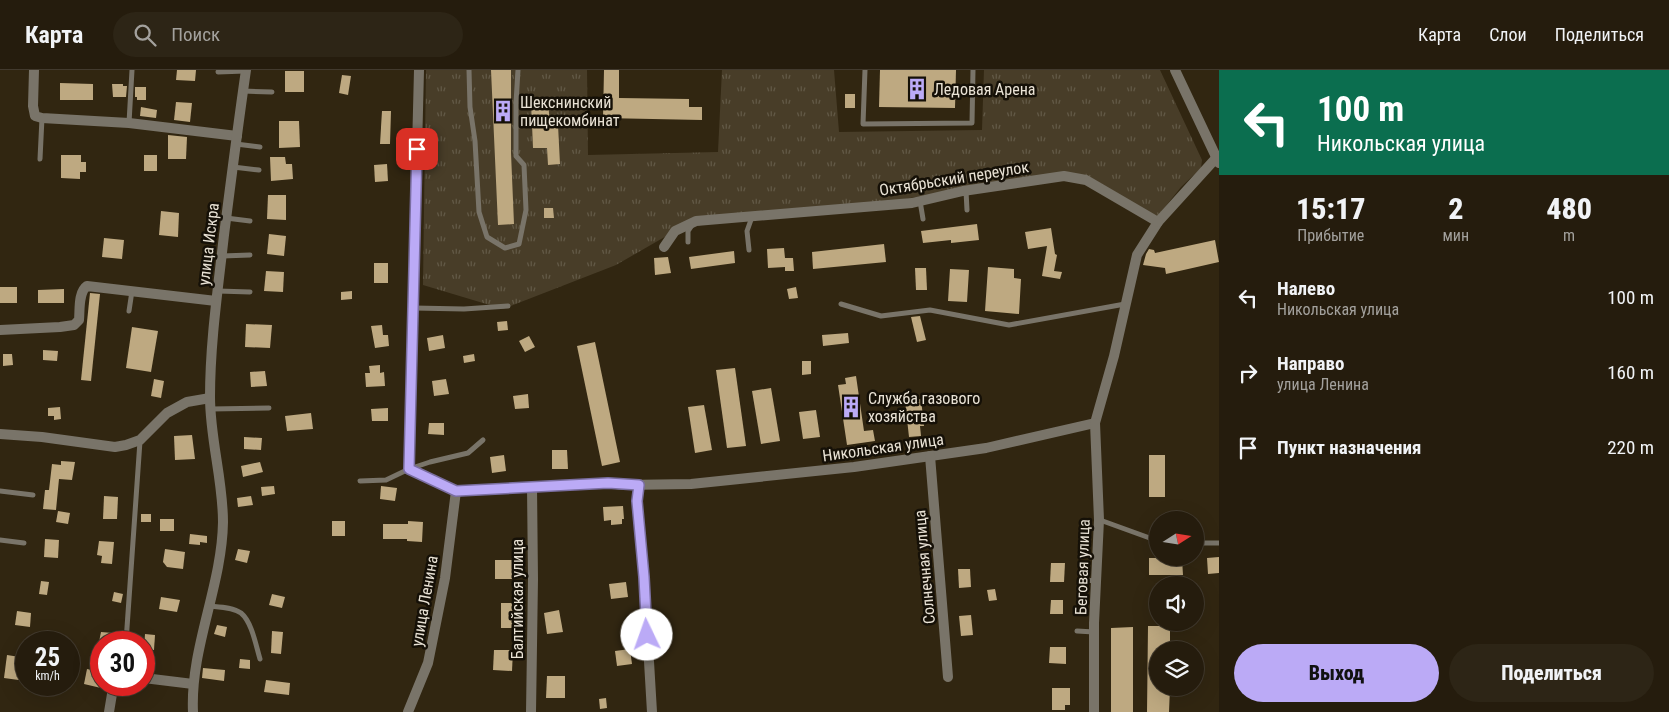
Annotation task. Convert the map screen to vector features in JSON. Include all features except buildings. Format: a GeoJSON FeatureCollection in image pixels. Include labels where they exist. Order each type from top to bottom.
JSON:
{"type":"FeatureCollection","features":[{"type":"Feature","properties":{"kind":"street"},"geometry":{"type":"LineString","coordinates":[[34,70],[33,106],[35,116],[130,123],[236,140]]}},
{"type":"Feature","properties":{"kind":"street","name":"улица Искра"},"geometry":{"type":"LineString","coordinates":[[193,712],[193,684],[221,547],[223,522],[222,491],[211,422],[210,403],[217,296],[246,70]]}},
{"type":"Feature","properties":{"kind":"street"},"geometry":{"type":"LineString","coordinates":[[409,469],[419,70]]}},
{"type":"Feature","properties":{"kind":"street"},"geometry":{"type":"LineString","coordinates":[[1095,423],[1114,356],[1137,255],[1158,222],[1218,161],[1175,70]]}},
{"type":"Feature","properties":{"kind":"street","name":"Октябрьский переулок"},"geometry":{"type":"LineString","coordinates":[[664,247],[675,231],[696,221],[920,201],[966,190],[1064,176],[1086,180],[1158,222]]}},
{"type":"Feature","properties":{"kind":"street"},"geometry":{"type":"LineString","coordinates":[[0,330],[74,325],[79,320],[82,293],[84,288],[88,286],[132,291],[217,296]]}},
{"type":"Feature","properties":{"kind":"street"},"geometry":{"type":"LineString","coordinates":[[0,434],[42,437],[115,447],[140,440],[167,413],[187,402],[210,403]]}},
{"type":"Feature","properties":{"kind":"street","name":"Никольская улица"},"geometry":{"type":"LineString","coordinates":[[409,469],[456,491],[608,483],[639,485],[691,484],[854,467],[986,448],[1095,423]]}},
{"type":"Feature","properties":{"kind":"street","name":"Беговая улица"},"geometry":{"type":"LineString","coordinates":[[1094,712],[1094,632],[1099,520],[1095,423]]}},
{"type":"Feature","properties":{"kind":"street","name":"Солнечная улица"},"geometry":{"type":"LineString","coordinates":[[930,456],[948,677]]}},
{"type":"Feature","properties":{"kind":"street"},"geometry":{"type":"LineString","coordinates":[[639,485],[637,501],[644,577],[652,712]]}},
{"type":"Feature","properties":{"kind":"street","name":"Балтийская улица"},"geometry":{"type":"LineString","coordinates":[[531,712],[532,487]]}},
{"type":"Feature","properties":{"kind":"street","name":"улица Ленина"},"geometry":{"type":"LineString","coordinates":[[408,712],[428,663],[445,578],[456,491]]}},
{"type":"Feature","properties":{"kind":"street"},"geometry":{"type":"LineString","coordinates":[[155,679],[193,684]]}},
{"type":"Feature","properties":{"kind":"street"},"geometry":{"type":"LineString","coordinates":[[109,712],[112,696]]}},
{"type":"Feature","properties":{"kind":"lane"},"geometry":{"type":"LineString","coordinates":[[130,123],[132,70]]}},
{"type":"Feature","properties":{"kind":"lane"},"geometry":{"type":"LineString","coordinates":[[218,72],[246,70]]}},
{"type":"Feature","properties":{"kind":"lane"},"geometry":{"type":"LineString","coordinates":[[469,70],[470,107],[475,141],[479,212],[487,237],[504,248],[519,244],[526,210],[524,165],[516,156],[518,70]]}},
{"type":"Feature","properties":{"kind":"lane"},"geometry":{"type":"LineString","coordinates":[[865,70],[863,124],[972,124],[973,70]]}},
{"type":"Feature","properties":{"kind":"lane"},"geometry":{"type":"LineString","coordinates":[[243,91],[272,92]]}},
{"type":"Feature","properties":{"kind":"lane"},"geometry":{"type":"LineString","coordinates":[[40,159],[42,118]]}},
{"type":"Feature","properties":{"kind":"lane"},"geometry":{"type":"LineString","coordinates":[[236,140],[260,147]]}},
{"type":"Feature","properties":{"kind":"lane"},"geometry":{"type":"LineString","coordinates":[[233,167],[259,170]]}},
{"type":"Feature","properties":{"kind":"lane"},"geometry":{"type":"LineString","coordinates":[[966,190],[967,210]]}},
{"type":"Feature","properties":{"kind":"lane"},"geometry":{"type":"LineString","coordinates":[[920,201],[923,219]]}},
{"type":"Feature","properties":{"kind":"lane"},"geometry":{"type":"LineString","coordinates":[[749,250],[747,231],[753,216]]}},
{"type":"Feature","properties":{"kind":"lane"},"geometry":{"type":"LineString","coordinates":[[226,218],[250,221]]}},
{"type":"Feature","properties":{"kind":"lane"},"geometry":{"type":"LineString","coordinates":[[688,242],[688,232],[696,221]]}},
{"type":"Feature","properties":{"kind":"lane"},"geometry":{"type":"LineString","coordinates":[[222,256],[250,255]]}},
{"type":"Feature","properties":{"kind":"lane"},"geometry":{"type":"LineString","coordinates":[[129,311],[132,291]]}},
{"type":"Feature","properties":{"kind":"lane"},"geometry":{"type":"LineString","coordinates":[[217,296],[250,292]]}},
{"type":"Feature","properties":{"kind":"lane"},"geometry":{"type":"LineString","coordinates":[[841,304],[881,316],[930,310],[1009,324],[1126,304]]}},
{"type":"Feature","properties":{"kind":"lane"},"geometry":{"type":"LineString","coordinates":[[413,308],[464,309],[508,306]]}},
{"type":"Feature","properties":{"kind":"lane"},"geometry":{"type":"LineString","coordinates":[[210,403],[269,408]]}},
{"type":"Feature","properties":{"kind":"lane"},"geometry":{"type":"LineString","coordinates":[[127,631],[140,440]]}},
{"type":"Feature","properties":{"kind":"lane"},"geometry":{"type":"LineString","coordinates":[[360,481],[386,480],[430,462],[468,453],[483,440]]}},
{"type":"Feature","properties":{"kind":"lane"},"geometry":{"type":"LineString","coordinates":[[0,491],[33,495]]}},
{"type":"Feature","properties":{"kind":"lane"},"geometry":{"type":"LineString","coordinates":[[1099,520],[1149,538]]}},
{"type":"Feature","properties":{"kind":"lane"},"geometry":{"type":"LineString","coordinates":[[0,540],[24,543]]}},
{"type":"Feature","properties":{"kind":"lane"},"geometry":{"type":"LineString","coordinates":[[1204,543],[1219,543]]}},
{"type":"Feature","properties":{"kind":"lane"},"geometry":{"type":"LineString","coordinates":[[1084,580],[1096,581]]}},
{"type":"Feature","properties":{"kind":"lane"},"geometry":{"type":"LineString","coordinates":[[209,606],[228,608],[242,614],[251,628],[260,658]]}},
{"type":"Feature","properties":{"kind":"lane"},"geometry":{"type":"LineString","coordinates":[[1077,631],[1094,632]]}},
{"type":"Feature","properties":{"kind":"green space"},"geometry":{"type":"Polygon","coordinates":[[[426,70],[587,70],[588,155],[718,152],[722,70],[834,70],[839,132],[982,130],[984,70],[1160,70],[1202,160],[1201,168],[1181,187],[1157,217],[1090,177],[897,200],[749,214],[675,231],[616,265],[503,309],[423,285],[426,70]]]}},
{"type":"Feature","properties":{"kind":"place","name":"Ледовая Арена"},"geometry":{"type":"Point","coordinates":[917,89]}},
{"type":"Feature","properties":{"kind":"place","name":"Шекснинский пищекомбинат"},"geometry":{"type":"Point","coordinates":[503,111]}},
{"type":"Feature","properties":{"kind":"place","name":"Служба газового хозяйства"},"geometry":{"type":"Point","coordinates":[851,407]}},
{"type":"Feature","properties":{"kind":"route"},"geometry":{"type":"LineString","coordinates":[[417,149],[409,469],[456,491],[608,483],[639,485],[637,501],[647,635]]}}]}
